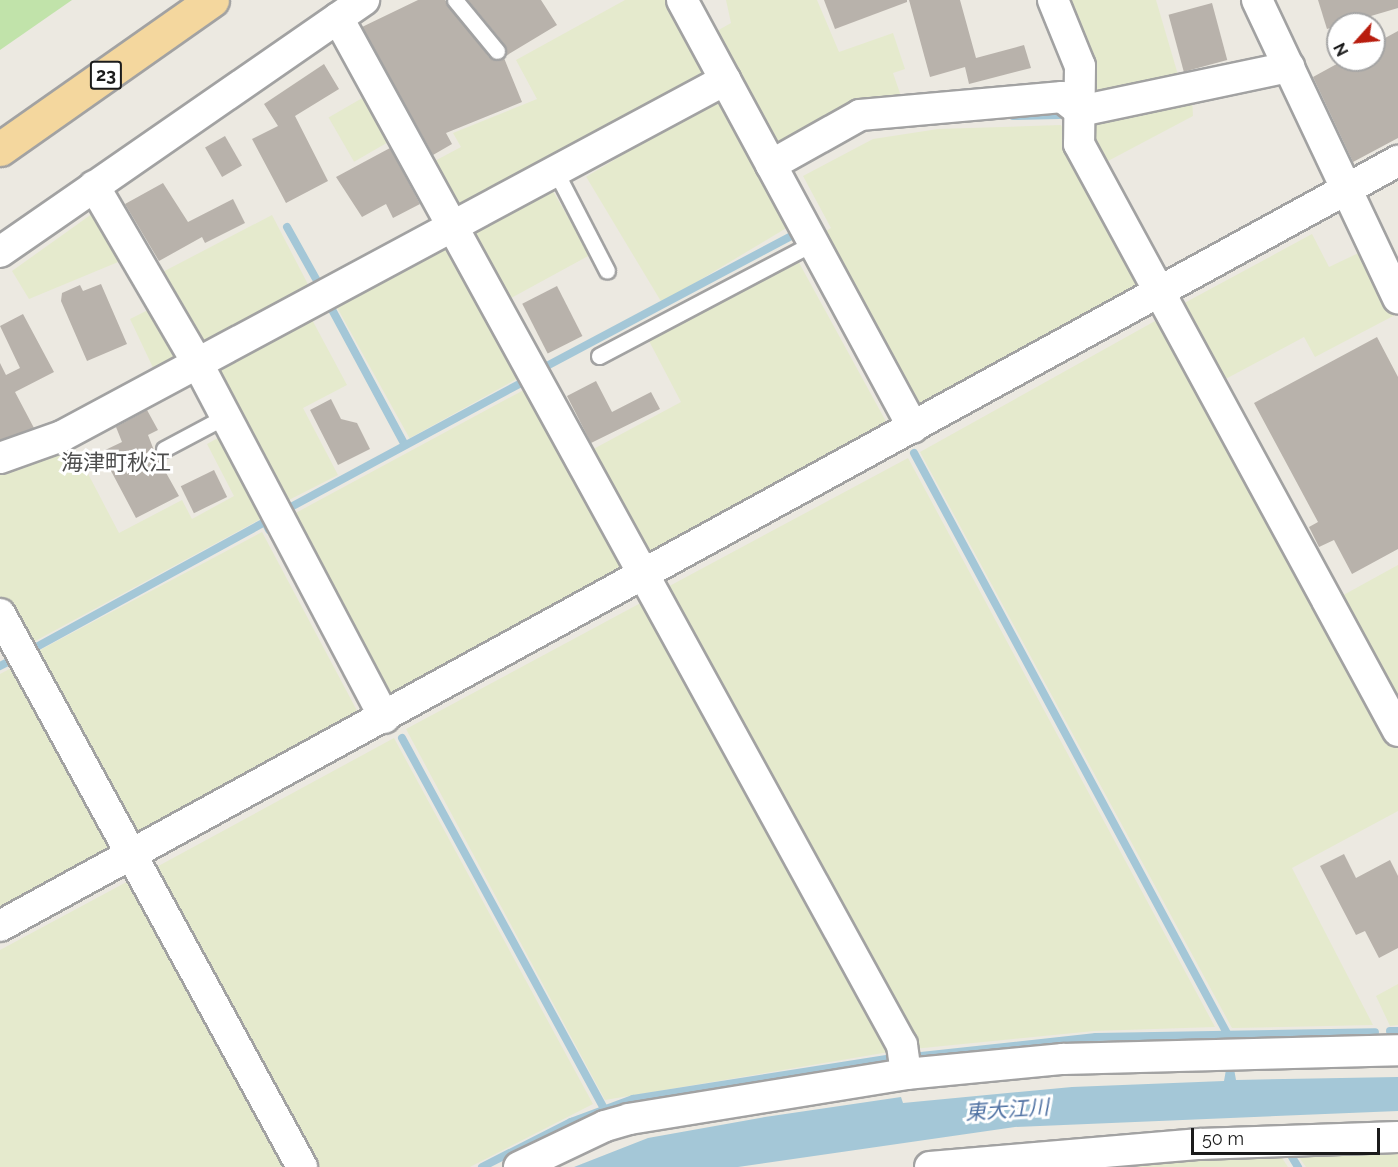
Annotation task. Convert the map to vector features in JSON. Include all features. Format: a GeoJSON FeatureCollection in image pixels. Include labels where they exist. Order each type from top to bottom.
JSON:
{"type":"FeatureCollection","features":[{"type":"Feature","properties":{"kind":"main road","name":"23"},"geometry":{"type":"LineString","coordinates":[[0,149],[212,0]]}},
{"type":"Feature","properties":{"kind":"street"},"geometry":{"type":"LineString","coordinates":[[0,252],[364,0]]}},
{"type":"Feature","properties":{"kind":"street"},"geometry":{"type":"LineString","coordinates":[[682,0],[913,428]]}},
{"type":"Feature","properties":{"kind":"street"},"geometry":{"type":"LineString","coordinates":[[1053,0],[1080,66],[1079,144],[1398,731]]}},
{"type":"Feature","properties":{"kind":"street"},"geometry":{"type":"LineString","coordinates":[[1257,0],[1398,298]]}},
{"type":"Feature","properties":{"kind":"street"},"geometry":{"type":"LineString","coordinates":[[338,18],[641,574],[902,1045],[906,1074]]}},
{"type":"Feature","properties":{"kind":"street"},"geometry":{"type":"LineString","coordinates":[[771,165],[860,115],[1062,97],[1080,111],[1289,67]]}},
{"type":"Feature","properties":{"kind":"street"},"geometry":{"type":"LineString","coordinates":[[0,458],[62,436],[453,229],[725,80]]}},
{"type":"Feature","properties":{"kind":"street"},"geometry":{"type":"LineString","coordinates":[[0,926],[385,718],[641,574],[913,428],[1398,161]]}},
{"type":"Feature","properties":{"kind":"street"},"geometry":{"type":"LineString","coordinates":[[94,186],[198,364],[385,718]]}},
{"type":"Feature","properties":{"kind":"street"},"geometry":{"type":"LineString","coordinates":[[0,614],[302,1167]]}},
{"type":"Feature","properties":{"kind":"street"},"geometry":{"type":"LineString","coordinates":[[519,1167],[604,1125],[906,1074],[1063,1059],[1398,1050]]}},
{"type":"Feature","properties":{"kind":"street"},"geometry":{"type":"LineString","coordinates":[[930,1167],[1398,1137]]}},
{"type":"Feature","properties":{"kind":"lane"},"geometry":{"type":"LineString","coordinates":[[455,0],[496,51]]}},
{"type":"Feature","properties":{"kind":"lane"},"geometry":{"type":"LineString","coordinates":[[556,172],[607,270]]}},
{"type":"Feature","properties":{"kind":"lane"},"geometry":{"type":"LineString","coordinates":[[599,356],[813,243]]}},
{"type":"Feature","properties":{"kind":"lane"},"geometry":{"type":"LineString","coordinates":[[164,448],[226,416]]}},
{"type":"Feature","properties":{"kind":"green space"},"geometry":{"type":"Polygon","coordinates":[[[0,0],[72,0],[0,50],[0,0]]]}},
{"type":"Feature","properties":{"kind":"green space"},"geometry":{"type":"Polygon","coordinates":[[[625,0],[672,0],[713,73],[454,211],[429,164],[461,147],[453,133],[537,99],[516,60],[625,0]]]}},
{"type":"Feature","properties":{"kind":"green space"},"geometry":{"type":"Polygon","coordinates":[[[726,0],[817,0],[839,52],[893,33],[905,69],[893,73],[903,102],[772,154],[708,36],[731,23],[726,0]]]}},
{"type":"Feature","properties":{"kind":"green space"},"geometry":{"type":"Polygon","coordinates":[[[1064,0],[1156,0],[1181,85],[1097,102],[1064,0]]]}},
{"type":"Feature","properties":{"kind":"green space"},"geometry":{"type":"Polygon","coordinates":[[[371,93],[396,137],[354,162],[329,118],[371,93]]]}},
{"type":"Feature","properties":{"kind":"green space"},"geometry":{"type":"Polygon","coordinates":[[[719,97],[795,223],[662,303],[586,177],[719,97]]]}},
{"type":"Feature","properties":{"kind":"green space"},"geometry":{"type":"Polygon","coordinates":[[[1192,98],[1193,116],[1108,161],[1095,139],[1096,119],[1192,98]]]}},
{"type":"Feature","properties":{"kind":"green space"},"geometry":{"type":"Polygon","coordinates":[[[1061,125],[1144,280],[1142,290],[921,412],[818,236],[831,228],[803,176],[873,139],[938,129],[1061,125]]]}},
{"type":"Feature","properties":{"kind":"green space"},"geometry":{"type":"Polygon","coordinates":[[[550,186],[590,255],[504,302],[469,237],[473,229],[550,186]]]}},
{"type":"Feature","properties":{"kind":"green space"},"geometry":{"type":"Polygon","coordinates":[[[96,211],[123,260],[29,299],[12,271],[96,211]]]}},
{"type":"Feature","properties":{"kind":"green space"},"geometry":{"type":"Polygon","coordinates":[[[272,215],[313,294],[210,347],[186,333],[155,276],[272,215]]]}},
{"type":"Feature","properties":{"kind":"green space"},"geometry":{"type":"Polygon","coordinates":[[[1312,234],[1329,267],[1367,249],[1397,314],[1315,357],[1304,337],[1220,382],[1177,307],[1312,234]]]}},
{"type":"Feature","properties":{"kind":"green space"},"geometry":{"type":"Polygon","coordinates":[[[451,245],[523,375],[410,438],[337,308],[451,245]]]}},
{"type":"Feature","properties":{"kind":"green space"},"geometry":{"type":"Polygon","coordinates":[[[797,259],[889,427],[651,557],[639,553],[586,453],[681,402],[648,339],[797,259]]]}},
{"type":"Feature","properties":{"kind":"green space"},"geometry":{"type":"Polygon","coordinates":[[[154,307],[184,360],[156,374],[130,319],[154,307]]]}},
{"type":"Feature","properties":{"kind":"green space"},"geometry":{"type":"Polygon","coordinates":[[[309,314],[347,385],[303,408],[338,475],[283,503],[214,371],[309,314]]]}},
{"type":"Feature","properties":{"kind":"green space"},"geometry":{"type":"Polygon","coordinates":[[[1164,316],[1398,748],[1398,811],[1292,868],[1373,1025],[1232,1028],[920,452],[1164,316]]]}},
{"type":"Feature","properties":{"kind":"green space"},"geometry":{"type":"Polygon","coordinates":[[[531,386],[626,560],[625,573],[394,697],[384,693],[290,516],[531,386]]]}},
{"type":"Feature","properties":{"kind":"green space"},"geometry":{"type":"Polygon","coordinates":[[[225,434],[268,515],[26,646],[0,596],[0,469],[73,445],[119,533],[182,500],[192,519],[234,496],[207,444],[225,434]]]}},
{"type":"Feature","properties":{"kind":"green space"},"geometry":{"type":"Polygon","coordinates":[[[908,458],[1215,1027],[1094,1031],[913,1049],[662,590],[908,458]]]}},
{"type":"Feature","properties":{"kind":"green space"},"geometry":{"type":"Polygon","coordinates":[[[262,532],[360,717],[129,840],[31,655],[262,532]]]}},
{"type":"Feature","properties":{"kind":"green space"},"geometry":{"type":"Polygon","coordinates":[[[1398,565],[1398,709],[1338,598],[1398,565]]]}},
{"type":"Feature","properties":{"kind":"green space"},"geometry":{"type":"Polygon","coordinates":[[[648,599],[895,1051],[605,1100],[406,729],[648,599]]]}},
{"type":"Feature","properties":{"kind":"green space"},"geometry":{"type":"Polygon","coordinates":[[[19,664],[114,838],[109,855],[0,914],[0,674],[19,664]]]}},
{"type":"Feature","properties":{"kind":"green space"},"geometry":{"type":"Polygon","coordinates":[[[394,738],[593,1104],[470,1167],[310,1167],[151,870],[394,738]]]}},
{"type":"Feature","properties":{"kind":"green space"},"geometry":{"type":"Polygon","coordinates":[[[134,878],[291,1167],[0,1167],[0,950],[134,878]]]}},
{"type":"Feature","properties":{"kind":"green space"},"geometry":{"type":"Polygon","coordinates":[[[1398,984],[1398,1025],[1390,1026],[1376,996],[1398,984]]]}},
{"type":"Feature","properties":{"kind":"green space"},"geometry":{"type":"Polygon","coordinates":[[[1398,1152],[1398,1167],[1306,1167],[1298,1156],[1398,1152]]]}},
{"type":"Feature","properties":{"kind":"green space"},"geometry":{"type":"Polygon","coordinates":[[[1280,1155],[1288,1167],[1056,1167],[1057,1162],[1280,1155]]]}},
{"type":"Feature","properties":{"kind":"water","name":"東大江川"},"geometry":{"type":"Polygon","coordinates":[[[1233,1063],[1236,1080],[1398,1077],[1398,1111],[1015,1127],[738,1167],[574,1167],[648,1138],[765,1117],[901,1097],[903,1103],[1072,1087],[1224,1081],[1227,1064],[1233,1063]]]}},
{"type":"Feature","properties":{"kind":"building"},"geometry":{"type":"Polygon","coordinates":[[[418,0],[445,0],[489,57],[504,58],[522,102],[446,133],[452,144],[433,155],[362,27],[418,0]]]}},
{"type":"Feature","properties":{"kind":"building"},"geometry":{"type":"Polygon","coordinates":[[[468,0],[541,0],[557,25],[504,57],[505,45],[468,0]]]}},
{"type":"Feature","properties":{"kind":"building"},"geometry":{"type":"Polygon","coordinates":[[[824,0],[907,0],[907,2],[835,29],[824,0]]]}},
{"type":"Feature","properties":{"kind":"building"},"geometry":{"type":"Polygon","coordinates":[[[909,0],[960,0],[976,58],[1024,45],[1031,68],[969,84],[965,67],[930,77],[909,0]]]}},
{"type":"Feature","properties":{"kind":"building"},"geometry":{"type":"Polygon","coordinates":[[[1318,0],[1398,0],[1398,8],[1384,12],[1326,12],[1326,26],[1318,0]]]}},
{"type":"Feature","properties":{"kind":"building"},"geometry":{"type":"Polygon","coordinates":[[[1212,3],[1227,60],[1184,72],[1169,15],[1212,3]]]}},
{"type":"Feature","properties":{"kind":"building"},"geometry":{"type":"Polygon","coordinates":[[[1398,31],[1398,138],[1353,162],[1313,77],[1326,70],[1326,72],[1386,72],[1386,38],[1398,31]]]}},
{"type":"Feature","properties":{"kind":"building"},"geometry":{"type":"Polygon","coordinates":[[[324,64],[339,89],[295,116],[328,181],[286,203],[252,139],[278,126],[264,104],[324,64]]]}},
{"type":"Feature","properties":{"kind":"building"},"geometry":{"type":"Polygon","coordinates":[[[225,136],[242,165],[222,177],[205,148],[225,136]]]}},
{"type":"Feature","properties":{"kind":"building"},"geometry":{"type":"Polygon","coordinates":[[[390,148],[420,204],[393,218],[386,204],[362,217],[336,177],[390,148]]]}},
{"type":"Feature","properties":{"kind":"building"},"geometry":{"type":"Polygon","coordinates":[[[163,183],[188,222],[233,199],[245,223],[205,243],[202,237],[159,261],[125,204],[163,183]]]}},
{"type":"Feature","properties":{"kind":"building"},"geometry":{"type":"Polygon","coordinates":[[[101,284],[127,344],[87,361],[61,301],[62,293],[80,285],[83,291],[101,284]]]}},
{"type":"Feature","properties":{"kind":"building"},"geometry":{"type":"Polygon","coordinates":[[[557,286],[582,336],[548,354],[522,304],[557,286]]]}},
{"type":"Feature","properties":{"kind":"building"},"geometry":{"type":"Polygon","coordinates":[[[23,314],[54,372],[15,392],[34,428],[0,440],[0,363],[6,375],[20,368],[0,326],[23,314]]]}},
{"type":"Feature","properties":{"kind":"building"},"geometry":{"type":"Polygon","coordinates":[[[1377,337],[1398,377],[1398,549],[1352,574],[1334,540],[1319,547],[1309,527],[1318,522],[1254,403],[1377,337]]]}},
{"type":"Feature","properties":{"kind":"building"},"geometry":{"type":"Polygon","coordinates":[[[596,381],[612,412],[651,392],[660,409],[591,443],[567,396],[596,381]]]}},
{"type":"Feature","properties":{"kind":"building"},"geometry":{"type":"Polygon","coordinates":[[[331,399],[341,419],[357,423],[370,449],[338,465],[310,410],[331,399]]]}},
{"type":"Feature","properties":{"kind":"building"},"geometry":{"type":"Polygon","coordinates":[[[147,410],[158,430],[148,435],[155,453],[179,496],[136,518],[101,452],[122,442],[116,427],[147,410]]]}},
{"type":"Feature","properties":{"kind":"building"},"geometry":{"type":"Polygon","coordinates":[[[214,470],[227,497],[194,513],[181,486],[214,470]]]}},
{"type":"Feature","properties":{"kind":"building"},"geometry":{"type":"Polygon","coordinates":[[[1344,854],[1356,878],[1390,860],[1398,876],[1398,948],[1379,958],[1365,931],[1356,935],[1320,866],[1344,854]]]}},
{"type":"Feature","properties":{"kind":"waterway"},"geometry":{"type":"LineString","coordinates":[[1013,116],[1059,115]]}},
{"type":"Feature","properties":{"kind":"waterway"},"geometry":{"type":"LineString","coordinates":[[287,227],[320,286]]}},
{"type":"Feature","properties":{"kind":"waterway"},"geometry":{"type":"LineString","coordinates":[[543,368],[795,234],[798,241]]}},
{"type":"Feature","properties":{"kind":"waterway"},"geometry":{"type":"LineString","coordinates":[[333,302],[329,304],[405,445]]}},
{"type":"Feature","properties":{"kind":"waterway"},"geometry":{"type":"LineString","coordinates":[[289,508],[525,381]]}},
{"type":"Feature","properties":{"kind":"waterway"},"geometry":{"type":"LineString","coordinates":[[914,453],[1230,1039]]}},
{"type":"Feature","properties":{"kind":"waterway"},"geometry":{"type":"LineString","coordinates":[[31,650],[265,522],[269,530]]}},
{"type":"Feature","properties":{"kind":"waterway"},"geometry":{"type":"LineString","coordinates":[[0,666],[14,659]]}},
{"type":"Feature","properties":{"kind":"waterway"},"geometry":{"type":"LineString","coordinates":[[402,738],[604,1108]]}},
{"type":"Feature","properties":{"kind":"waterway"},"geometry":{"type":"LineString","coordinates":[[1390,1031],[1398,1031]]}},
{"type":"Feature","properties":{"kind":"waterway"},"geometry":{"type":"LineString","coordinates":[[921,1056],[1096,1037],[1375,1032]]}},
{"type":"Feature","properties":{"kind":"waterway"},"geometry":{"type":"LineString","coordinates":[[482,1167],[571,1122],[633,1099],[893,1058]]}},
{"type":"Feature","properties":{"kind":"waterway"},"geometry":{"type":"LineString","coordinates":[[1292,1157],[1298,1167]]}},
{"type":"Feature","properties":{"kind":"district","name":"海津町秋江"},"geometry":{"type":"Point","coordinates":[116,463]}}]}
